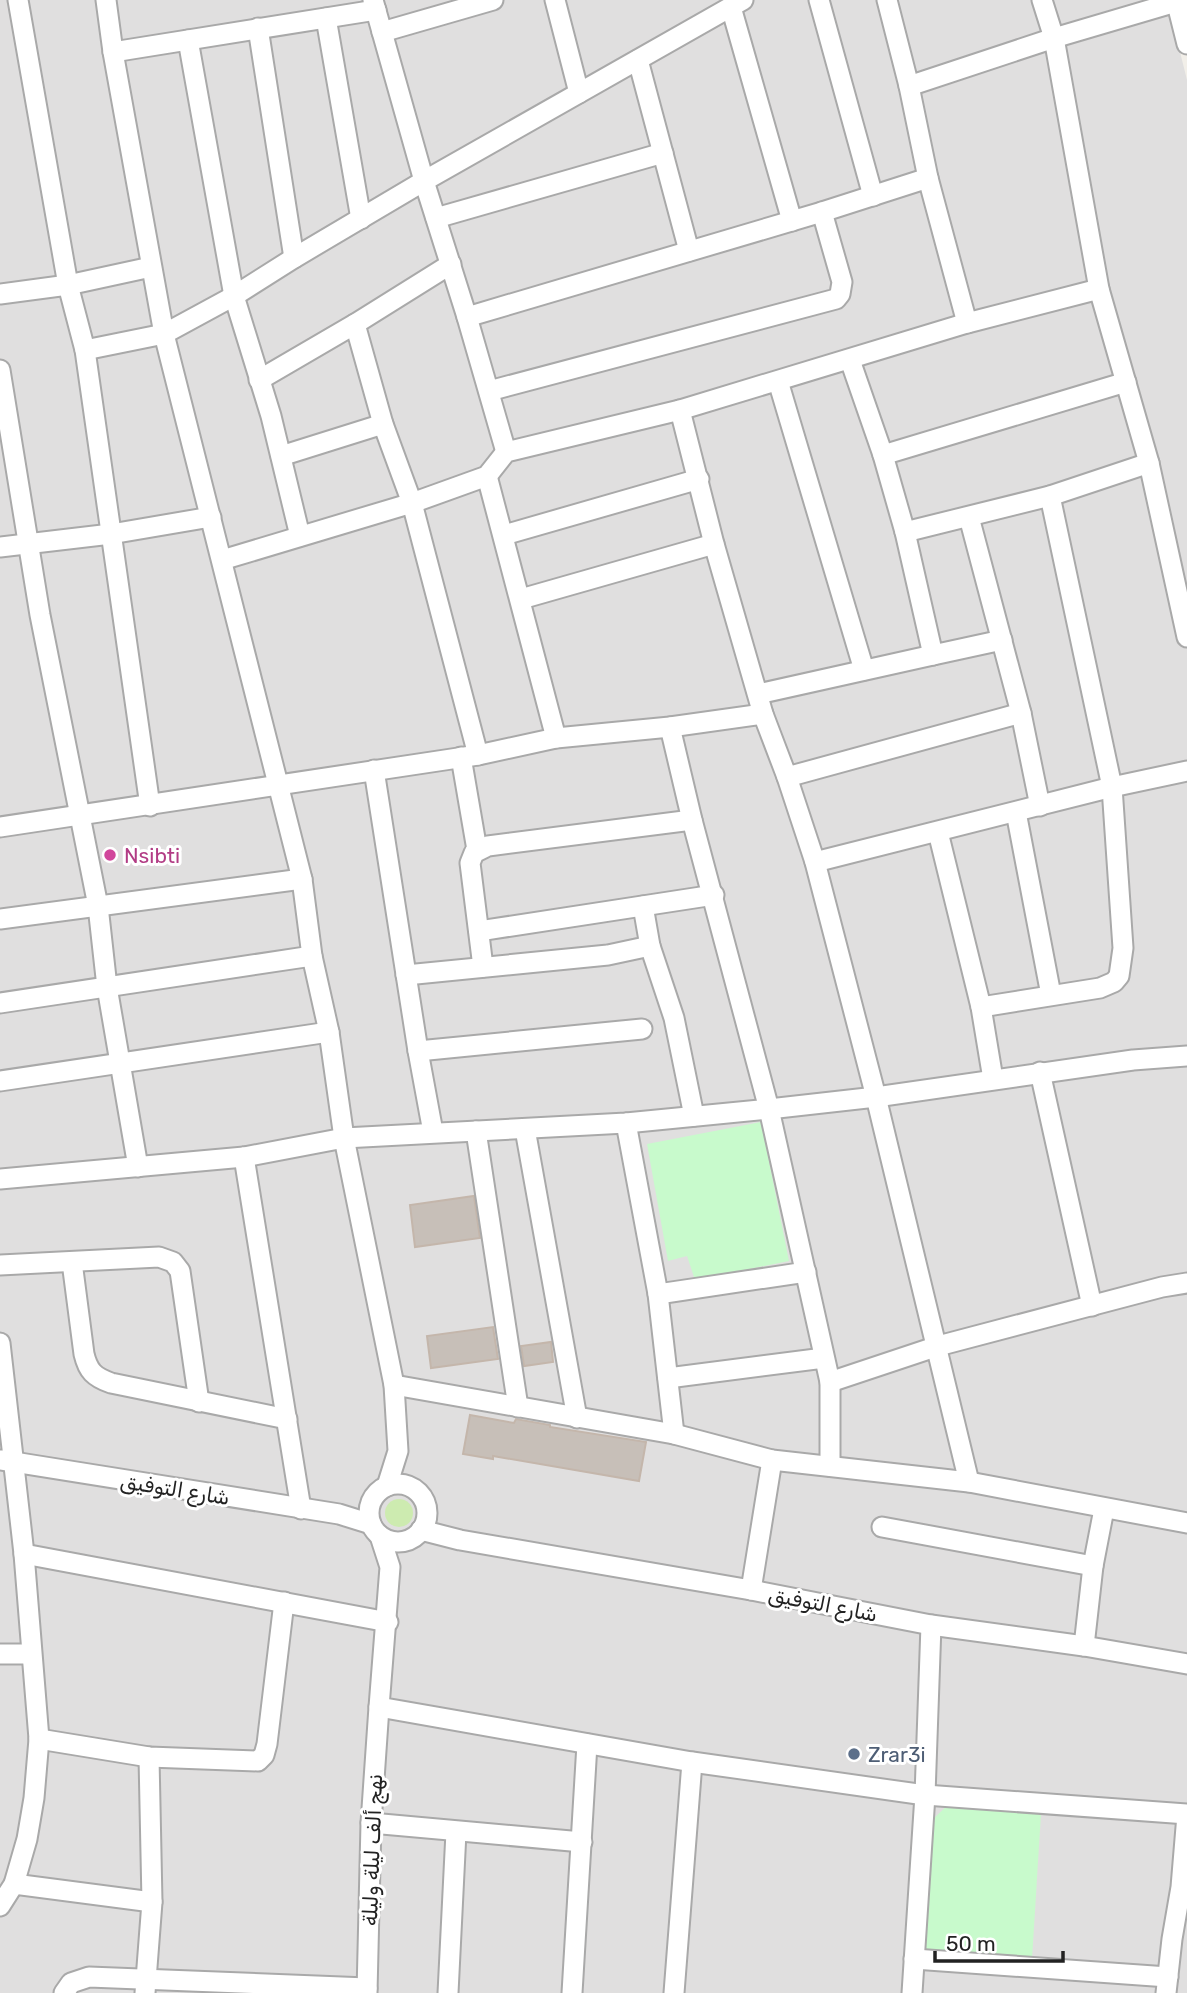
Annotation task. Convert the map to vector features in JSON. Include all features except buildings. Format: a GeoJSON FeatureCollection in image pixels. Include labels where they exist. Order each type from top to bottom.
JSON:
{"type":"FeatureCollection","features":[{"type":"Feature","properties":{"kind":"street"},"geometry":{"type":"LineString","coordinates":[[18,0],[68,285],[85,350],[150,806]]}},
{"type":"Feature","properties":{"kind":"street"},"geometry":{"type":"LineString","coordinates":[[106,0],[164,334],[302,879],[312,956],[329,1032],[344,1138],[394,1385],[398,1451],[420,1495],[427,1516],[390,1567]]}},
{"type":"Feature","properties":{"kind":"street"},"geometry":{"type":"LineString","coordinates":[[382,32],[493,0]]}},
{"type":"Feature","properties":{"kind":"street"},"geometry":{"type":"LineString","coordinates":[[555,0],[579,93]]}},
{"type":"Feature","properties":{"kind":"street"},"geometry":{"type":"LineString","coordinates":[[819,0],[873,196]]}},
{"type":"Feature","properties":{"kind":"street"},"geometry":{"type":"LineString","coordinates":[[887,0],[909,86],[928,178],[967,323]]}},
{"type":"Feature","properties":{"kind":"street"},"geometry":{"type":"LineString","coordinates":[[1042,0],[1054,38],[1099,289],[1149,463],[1187,637]]}},
{"type":"Feature","properties":{"kind":"street"},"geometry":{"type":"LineString","coordinates":[[909,86],[1178,1],[1187,44]]}},
{"type":"Feature","properties":{"kind":"street"},"geometry":{"type":"LineString","coordinates":[[85,350],[164,334],[234,296],[424,181],[638,60],[711,8],[736,3],[792,221]]}},
{"type":"Feature","properties":{"kind":"street"},"geometry":{"type":"LineString","coordinates":[[113,52],[326,18],[374,5],[506,452]]}},
{"type":"Feature","properties":{"kind":"street"},"geometry":{"type":"LineString","coordinates":[[326,18],[361,219]]}},
{"type":"Feature","properties":{"kind":"street"},"geometry":{"type":"LineString","coordinates":[[258,29],[294,258]]}},
{"type":"Feature","properties":{"kind":"street"},"geometry":{"type":"LineString","coordinates":[[188,40],[234,296],[281,456],[300,536]]}},
{"type":"Feature","properties":{"kind":"street"},"geometry":{"type":"LineString","coordinates":[[638,60],[689,251]]}},
{"type":"Feature","properties":{"kind":"street"},"geometry":{"type":"LineString","coordinates":[[436,218],[663,153]]}},
{"type":"Feature","properties":{"kind":"street"},"geometry":{"type":"LineString","coordinates":[[467,317],[928,178]]}},
{"type":"Feature","properties":{"kind":"street"},"geometry":{"type":"LineString","coordinates":[[489,391],[836,299],[842,282],[822,212]]}},
{"type":"Feature","properties":{"kind":"street"},"geometry":{"type":"LineString","coordinates":[[259,380],[451,264]]}},
{"type":"Feature","properties":{"kind":"street"},"geometry":{"type":"LineString","coordinates":[[0,294],[68,285],[151,267]]}},
{"type":"Feature","properties":{"kind":"street"},"geometry":{"type":"LineString","coordinates":[[222,559],[412,503],[487,476],[506,452],[680,410],[967,323],[1099,289]]}},
{"type":"Feature","properties":{"kind":"street"},"geometry":{"type":"LineString","coordinates":[[355,324],[383,424],[412,503],[469,756],[477,850],[470,863],[480,931],[482,967]]}},
{"type":"Feature","properties":{"kind":"street"},"geometry":{"type":"LineString","coordinates":[[850,360],[883,455],[905,532],[933,655]]}},
{"type":"Feature","properties":{"kind":"street"},"geometry":{"type":"LineString","coordinates":[[0,370],[28,544],[98,906],[107,987],[138,1167]]}},
{"type":"Feature","properties":{"kind":"street"},"geometry":{"type":"LineString","coordinates":[[778,381],[864,670]]}},
{"type":"Feature","properties":{"kind":"street"},"geometry":{"type":"LineString","coordinates":[[883,455],[1126,382]]}},
{"type":"Feature","properties":{"kind":"street"},"geometry":{"type":"LineString","coordinates":[[680,410],[714,544],[763,714],[788,777],[815,862],[938,1346],[969,1482]]}},
{"type":"Feature","properties":{"kind":"street"},"geometry":{"type":"LineString","coordinates":[[281,456],[383,424]]}},
{"type":"Feature","properties":{"kind":"street"},"geometry":{"type":"LineString","coordinates":[[905,532],[1049,496],[1149,463]]}},
{"type":"Feature","properties":{"kind":"street"},"geometry":{"type":"LineString","coordinates":[[487,476],[556,738]]}},
{"type":"Feature","properties":{"kind":"street"},"geometry":{"type":"LineString","coordinates":[[504,535],[699,479]]}},
{"type":"Feature","properties":{"kind":"street"},"geometry":{"type":"LineString","coordinates":[[981,1007],[1100,988],[1114,982],[1119,976],[1123,948],[1112,787],[1049,496]]}},
{"type":"Feature","properties":{"kind":"street"},"geometry":{"type":"LineString","coordinates":[[0,547],[111,534],[211,517]]}},
{"type":"Feature","properties":{"kind":"street"},"geometry":{"type":"LineString","coordinates":[[969,517],[1021,713],[1040,806]]}},
{"type":"Feature","properties":{"kind":"street"},"geometry":{"type":"LineString","coordinates":[[521,599],[714,544]]}},
{"type":"Feature","properties":{"kind":"street"},"geometry":{"type":"LineString","coordinates":[[758,694],[1002,640]]}},
{"type":"Feature","properties":{"kind":"street"},"geometry":{"type":"LineString","coordinates":[[788,777],[1021,713]]}},
{"type":"Feature","properties":{"kind":"street"},"geometry":{"type":"LineString","coordinates":[[0,827],[469,756],[556,738],[670,727],[763,714]]}},
{"type":"Feature","properties":{"kind":"street"},"geometry":{"type":"LineString","coordinates":[[670,727],[769,1109],[830,1382],[830,1466]]}},
{"type":"Feature","properties":{"kind":"street"},"geometry":{"type":"LineString","coordinates":[[373,770],[433,1132]]}},
{"type":"Feature","properties":{"kind":"street"},"geometry":{"type":"LineString","coordinates":[[815,862],[1112,787],[1187,771]]}},
{"type":"Feature","properties":{"kind":"street"},"geometry":{"type":"LineString","coordinates":[[1016,813],[1051,995]]}},
{"type":"Feature","properties":{"kind":"street"},"geometry":{"type":"LineString","coordinates":[[477,850],[488,846],[692,820]]}},
{"type":"Feature","properties":{"kind":"street"},"geometry":{"type":"LineString","coordinates":[[938,832],[981,1007],[993,1079]]}},
{"type":"Feature","properties":{"kind":"street"},"geometry":{"type":"LineString","coordinates":[[0,919],[302,879]]}},
{"type":"Feature","properties":{"kind":"street"},"geometry":{"type":"LineString","coordinates":[[480,931],[714,895]]}},
{"type":"Feature","properties":{"kind":"street"},"geometry":{"type":"LineString","coordinates":[[643,906],[650,946],[674,1018],[694,1116]]}},
{"type":"Feature","properties":{"kind":"street"},"geometry":{"type":"LineString","coordinates":[[406,975],[608,955],[650,946]]}},
{"type":"Feature","properties":{"kind":"street"},"geometry":{"type":"LineString","coordinates":[[0,1003],[312,956]]}},
{"type":"Feature","properties":{"kind":"street"},"geometry":{"type":"LineString","coordinates":[[418,1051],[642,1029]]}},
{"type":"Feature","properties":{"kind":"street"},"geometry":{"type":"LineString","coordinates":[[0,1081],[329,1032]]}},
{"type":"Feature","properties":{"kind":"street"},"geometry":{"type":"LineString","coordinates":[[0,1179],[244,1157],[344,1138],[626,1123],[769,1109],[876,1097],[1133,1060],[1187,1056]]}},
{"type":"Feature","properties":{"kind":"street"},"geometry":{"type":"LineString","coordinates":[[1040,1072],[1092,1306]]}},
{"type":"Feature","properties":{"kind":"street"},"geometry":{"type":"LineString","coordinates":[[626,1123],[658,1294],[674,1434]]}},
{"type":"Feature","properties":{"kind":"street"},"geometry":{"type":"LineString","coordinates":[[525,1129],[577,1418]]}},
{"type":"Feature","properties":{"kind":"street"},"geometry":{"type":"LineString","coordinates":[[476,1132],[518,1407]]}},
{"type":"Feature","properties":{"kind":"street"},"geometry":{"type":"LineString","coordinates":[[244,1157],[301,1509]]}},
{"type":"Feature","properties":{"kind":"street"},"geometry":{"type":"LineString","coordinates":[[0,1265],[159,1257],[173,1262],[180,1271],[199,1402]]}},
{"type":"Feature","properties":{"kind":"street"},"geometry":{"type":"LineString","coordinates":[[72,1262],[84,1354],[91,1372],[111,1383],[287,1419]]}},
{"type":"Feature","properties":{"kind":"street"},"geometry":{"type":"LineString","coordinates":[[658,1294],[806,1272]]}},
{"type":"Feature","properties":{"kind":"street"},"geometry":{"type":"LineString","coordinates":[[830,1382],[938,1346],[1162,1287],[1187,1283]]}},
{"type":"Feature","properties":{"kind":"street"},"geometry":{"type":"LineString","coordinates":[[0,1343],[6,1462],[24,1554],[39,1739],[27,1839],[14,1884],[0,1906]]}},
{"type":"Feature","properties":{"kind":"street"},"geometry":{"type":"LineString","coordinates":[[668,1378],[824,1358]]}},
{"type":"Feature","properties":{"kind":"street"},"geometry":{"type":"LineString","coordinates":[[394,1385],[674,1434],[772,1460],[969,1482],[1187,1524]]}},
{"type":"Feature","properties":{"kind":"street"},"geometry":{"type":"LineString","coordinates":[[390,1567],[369,1509],[381,1490],[398,1451]]}},
{"type":"Feature","properties":{"kind":"street"},"geometry":{"type":"LineString","coordinates":[[751,1590],[772,1460]]}},
{"type":"Feature","properties":{"kind":"street","name":"شارع التوفيق"},"geometry":{"type":"LineString","coordinates":[[6,1462],[339,1514],[376,1530]]}},
{"type":"Feature","properties":{"kind":"street"},"geometry":{"type":"LineString","coordinates":[[339,1514],[381,1490],[402,1483],[420,1495],[460,1540]]}},
{"type":"Feature","properties":{"kind":"street"},"geometry":{"type":"LineString","coordinates":[[1084,1646],[1093,1566],[1104,1509]]}},
{"type":"Feature","properties":{"kind":"street"},"geometry":{"type":"LineString","coordinates":[[883,1527],[1093,1566]]}},
{"type":"Feature","properties":{"kind":"street"},"geometry":{"type":"LineString","coordinates":[[376,1530],[394,1542],[415,1535]]}},
{"type":"Feature","properties":{"kind":"street","name":"شارع التوفيق"},"geometry":{"type":"LineString","coordinates":[[415,1535],[460,1540],[751,1590],[931,1625],[1084,1646],[1187,1664]]}},
{"type":"Feature","properties":{"kind":"street"},"geometry":{"type":"LineString","coordinates":[[24,1554],[387,1622]]}},
{"type":"Feature","properties":{"kind":"street","name":"نهج ألف ليلة وليلة"},"geometry":{"type":"LineString","coordinates":[[367,1990],[371,1823],[390,1567]]}},
{"type":"Feature","properties":{"kind":"street"},"geometry":{"type":"LineString","coordinates":[[39,1739],[149,1757],[258,1761],[262,1758],[267,1744],[284,1602]]}},
{"type":"Feature","properties":{"kind":"street"},"geometry":{"type":"LineString","coordinates":[[912,1993],[925,1795],[931,1625]]}},
{"type":"Feature","properties":{"kind":"street"},"geometry":{"type":"LineString","coordinates":[[0,1654],[31,1654]]}},
{"type":"Feature","properties":{"kind":"street"},"geometry":{"type":"LineString","coordinates":[[379,1707],[692,1762],[925,1795],[1187,1815],[1181,1887],[1167,1985],[914,1959]]}},
{"type":"Feature","properties":{"kind":"street"},"geometry":{"type":"LineString","coordinates":[[572,1993],[587,1744]]}},
{"type":"Feature","properties":{"kind":"street"},"geometry":{"type":"LineString","coordinates":[[145,1985],[152,1902],[149,1757]]}},
{"type":"Feature","properties":{"kind":"street"},"geometry":{"type":"LineString","coordinates":[[674,1993],[692,1762]]}},
{"type":"Feature","properties":{"kind":"street"},"geometry":{"type":"LineString","coordinates":[[371,1823],[582,1842]]}},
{"type":"Feature","properties":{"kind":"street"},"geometry":{"type":"LineString","coordinates":[[449,1993],[456,1832]]}},
{"type":"Feature","properties":{"kind":"street"},"geometry":{"type":"LineString","coordinates":[[14,1884],[152,1902]]}},
{"type":"Feature","properties":{"kind":"street"},"geometry":{"type":"LineString","coordinates":[[64,1993],[71,1983],[80,1978],[145,1985],[367,1990]]}},
{"type":"Feature","properties":{"kind":"shaded area"},"geometry":{"type":"Polygon","coordinates":[[[0,0],[1167,0],[1187,80],[1187,1993],[0,1993],[0,0]]]}},
{"type":"Feature","properties":{"kind":"green space"},"geometry":{"type":"Polygon","coordinates":[[[761,1122],[789,1261],[695,1280],[687,1256],[668,1261],[647,1144],[761,1122]]]}},
{"type":"Feature","properties":{"kind":"green space"},"geometry":{"type":"Polygon","coordinates":[[[399,1499],[409,1503],[413,1513],[409,1523],[399,1527],[389,1523],[385,1513],[389,1503],[399,1499]]]}},
{"type":"Feature","properties":{"kind":"green space"},"geometry":{"type":"Polygon","coordinates":[[[950,1803],[1041,1814],[1032,1959],[922,1953],[933,1819],[950,1803]]]}},
{"type":"Feature","properties":{"kind":"place","name":"Nsibti"},"geometry":{"type":"Point","coordinates":[110,855]}},
{"type":"Feature","properties":{"kind":"place","name":"Zrar3i"},"geometry":{"type":"Point","coordinates":[854,1754]}}]}
